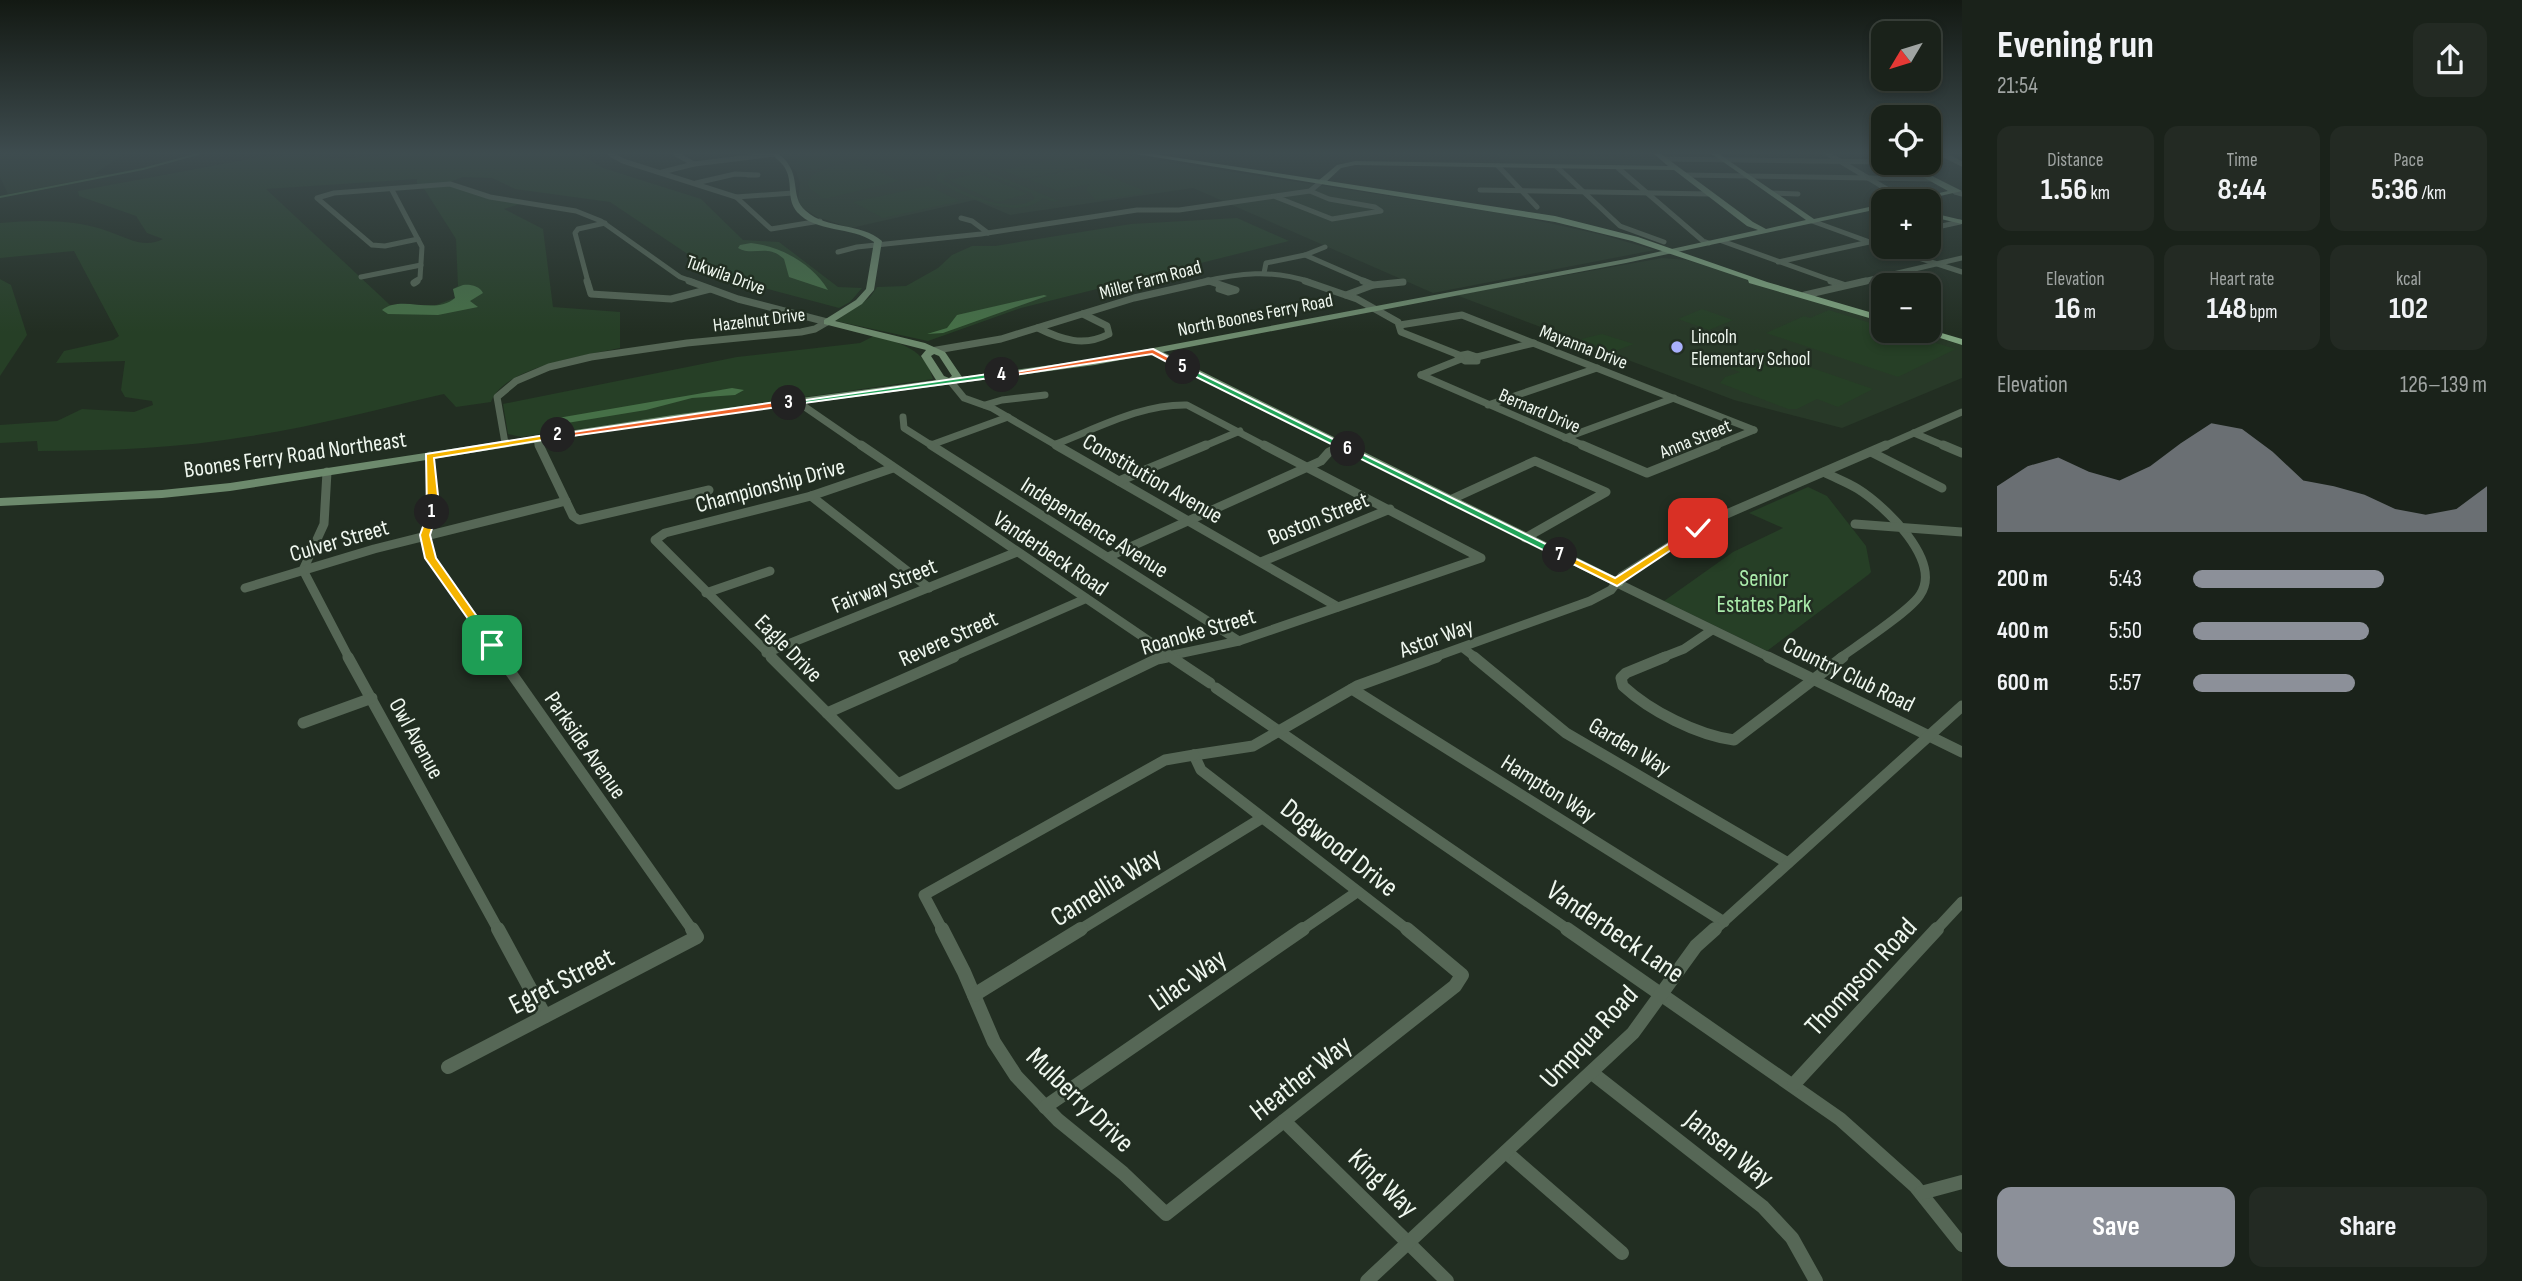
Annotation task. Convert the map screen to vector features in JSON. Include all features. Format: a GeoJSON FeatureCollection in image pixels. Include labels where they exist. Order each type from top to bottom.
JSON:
{"type":"FeatureCollection","features":[{"type":"Feature","properties":{"kind":"main road"},"geometry":{"type":"LineString","coordinates":[[1523,214],[1625,236],[1723,271],[1871,315]]}},
{"type":"Feature","properties":{"kind":"main road"},"geometry":{"type":"LineString","coordinates":[[1941,336],[1962,342]]}},
{"type":"Feature","properties":{"kind":"street","name":"Tukwila Drive"},"geometry":{"type":"LineString","coordinates":[[336,214],[372,246],[418,239]]}},
{"type":"Feature","properties":{"kind":"street"},"geometry":{"type":"LineString","coordinates":[[405,214],[422,247],[420,278],[414,283]]}},
{"type":"Feature","properties":{"kind":"street","name":"Tukwila Drive"},"geometry":{"type":"LineString","coordinates":[[583,214],[605,223],[669,271],[710,289],[738,299],[909,341],[931,351]]}},
{"type":"Feature","properties":{"kind":"street"},"geometry":{"type":"LineString","coordinates":[[756,214],[774,229],[820,221]]}},
{"type":"Feature","properties":{"kind":"street"},"geometry":{"type":"LineString","coordinates":[[807,214],[820,221],[866,233],[879,244]]}},
{"type":"Feature","properties":{"kind":"street"},"geometry":{"type":"LineString","coordinates":[[838,252],[879,244],[988,233],[1111,214]]}},
{"type":"Feature","properties":{"kind":"street"},"geometry":{"type":"LineString","coordinates":[[1319,214],[1332,219],[1364,214]]}},
{"type":"Feature","properties":{"kind":"street"},"geometry":{"type":"LineString","coordinates":[[1607,214],[1620,226],[1664,242]]}},
{"type":"Feature","properties":{"kind":"street"},"geometry":{"type":"LineString","coordinates":[[1671,214],[1709,243]]}},
{"type":"Feature","properties":{"kind":"street"},"geometry":{"type":"LineString","coordinates":[[1736,214],[1765,231]]}},
{"type":"Feature","properties":{"kind":"street"},"geometry":{"type":"LineString","coordinates":[[1802,214],[1812,221],[1870,242]]}},
{"type":"Feature","properties":{"kind":"street","name":"North Boones Ferry Road"},"geometry":{"type":"LineString","coordinates":[[801,401],[951,382],[1153,351],[1722,241],[1846,214]]}},
{"type":"Feature","properties":{"kind":"street"},"geometry":{"type":"LineString","coordinates":[[1941,217],[1961,222]]}},
{"type":"Feature","properties":{"kind":"street"},"geometry":{"type":"LineString","coordinates":[[961,218],[971,220],[988,233]]}},
{"type":"Feature","properties":{"kind":"street"},"geometry":{"type":"LineString","coordinates":[[1941,226],[1961,222]]}},
{"type":"Feature","properties":{"kind":"street"},"geometry":{"type":"LineString","coordinates":[[605,223],[578,229],[575,233],[591,294],[671,299],[710,289]]}},
{"type":"Feature","properties":{"kind":"street"},"geometry":{"type":"LineString","coordinates":[[1722,241],[1843,285]]}},
{"type":"Feature","properties":{"kind":"street"},"geometry":{"type":"LineString","coordinates":[[1778,262],[1870,242]]}},
{"type":"Feature","properties":{"kind":"street","name":"Hazelnut Drive"},"geometry":{"type":"LineString","coordinates":[[505,443],[497,397],[506,387],[522,377],[624,350],[815,329],[869,293],[873,285],[879,244]]}},
{"type":"Feature","properties":{"kind":"street"},"geometry":{"type":"LineString","coordinates":[[1264,273],[1264,265],[1268,263],[1306,255],[1325,247]]}},
{"type":"Feature","properties":{"kind":"street"},"geometry":{"type":"LineString","coordinates":[[1306,255],[1373,285]]}},
{"type":"Feature","properties":{"kind":"street"},"geometry":{"type":"LineString","coordinates":[[1805,295],[1962,258]]}},
{"type":"Feature","properties":{"kind":"street"},"geometry":{"type":"LineString","coordinates":[[1922,259],[1962,272]]}},
{"type":"Feature","properties":{"kind":"street"},"geometry":{"type":"LineString","coordinates":[[361,277],[421,265]]}},
{"type":"Feature","properties":{"kind":"street","name":"Miller Farm Road"},"geometry":{"type":"LineString","coordinates":[[931,351],[988,342],[1227,274],[1264,273],[1298,278],[1346,295],[1376,309],[1400,326],[1401,332],[1463,356]]}},
{"type":"Feature","properties":{"kind":"street"},"geometry":{"type":"LineString","coordinates":[[1207,279],[1222,287]]}},
{"type":"Feature","properties":{"kind":"street"},"geometry":{"type":"LineString","coordinates":[[1346,295],[1373,285],[1403,282]]}},
{"type":"Feature","properties":{"kind":"street"},"geometry":{"type":"LineString","coordinates":[[1038,328],[1059,339],[1074,342],[1110,334],[1107,326],[1083,314]]}},
{"type":"Feature","properties":{"kind":"street","name":"Mayanna Drive"},"geometry":{"type":"LineString","coordinates":[[1400,326],[1460,315],[1754,430]]}},
{"type":"Feature","properties":{"kind":"street"},"geometry":{"type":"LineString","coordinates":[[1463,356],[1473,362],[1478,360],[1477,357],[1534,343]]}},
{"type":"Feature","properties":{"kind":"street"},"geometry":{"type":"LineString","coordinates":[[931,351],[926,356],[940,378],[951,382]]}},
{"type":"Feature","properties":{"kind":"street","name":"Country Club Road"},"geometry":{"type":"LineString","coordinates":[[1153,351],[1525,538],[1962,752]]}},
{"type":"Feature","properties":{"kind":"street","name":"Bernard Drive"},"geometry":{"type":"LineString","coordinates":[[1463,356],[1421,375],[1647,473]]}},
{"type":"Feature","properties":{"kind":"street"},"geometry":{"type":"LineString","coordinates":[[1488,405],[1598,368]]}},
{"type":"Feature","properties":{"kind":"street","name":"Constitution Avenue"},"geometry":{"type":"LineString","coordinates":[[951,382],[964,398],[1008,417],[1338,607]]}},
{"type":"Feature","properties":{"kind":"street"},"geometry":{"type":"LineString","coordinates":[[985,405],[1002,400],[1045,395]]}},
{"type":"Feature","properties":{"kind":"street"},"geometry":{"type":"LineString","coordinates":[[1565,438],[1674,398]]}},
{"type":"Feature","properties":{"kind":"street","name":"Boones Ferry Road Northeast"},"geometry":{"type":"LineString","coordinates":[[0,502],[200,491],[505,443],[801,401]]}},
{"type":"Feature","properties":{"kind":"street","name":"Vanderbeck Road"},"geometry":{"type":"LineString","coordinates":[[801,401],[804,406],[893,468],[1213,686]]}},
{"type":"Feature","properties":{"kind":"street"},"geometry":{"type":"LineString","coordinates":[[1056,444],[1125,418],[1183,404],[1390,509]]}},
{"type":"Feature","properties":{"kind":"street","name":"Astor Way"},"geometry":{"type":"LineString","coordinates":[[924,895],[1157,764],[1173,757],[1228,752],[1253,746],[1352,689],[1590,601],[1611,590],[1622,576],[1698,528],[1960,414]]}},
{"type":"Feature","properties":{"kind":"street","name":"Independence Avenue"},"geometry":{"type":"LineString","coordinates":[[903,417],[904,428],[1239,641]]}},
{"type":"Feature","properties":{"kind":"street"},"geometry":{"type":"LineString","coordinates":[[931,445],[1008,417]]}},
{"type":"Feature","properties":{"kind":"street","name":"Anna Street"},"geometry":{"type":"LineString","coordinates":[[1647,473],[1754,430]]}},
{"type":"Feature","properties":{"kind":"street"},"geometry":{"type":"LineString","coordinates":[[1119,481],[1240,431]]}},
{"type":"Feature","properties":{"kind":"street"},"geometry":{"type":"LineString","coordinates":[[1914,433],[1962,453]]}},
{"type":"Feature","properties":{"kind":"street"},"geometry":{"type":"LineString","coordinates":[[536,439],[573,516],[579,520],[709,489]]}},
{"type":"Feature","properties":{"kind":"street"},"geometry":{"type":"LineString","coordinates":[[1108,557],[1309,467],[1342,446]]}},
{"type":"Feature","properties":{"kind":"street"},"geometry":{"type":"LineString","coordinates":[[1871,452],[1942,488]]}},
{"type":"Feature","properties":{"kind":"street"},"geometry":{"type":"LineString","coordinates":[[425,535],[434,505],[430,456]]}},
{"type":"Feature","properties":{"kind":"street"},"geometry":{"type":"LineString","coordinates":[[1450,500],[1535,461],[1606,492],[1525,538]]}},
{"type":"Feature","properties":{"kind":"street","name":"Championship Drive"},"geometry":{"type":"LineString","coordinates":[[656,537],[811,496],[893,468]]}},
{"type":"Feature","properties":{"kind":"street"},"geometry":{"type":"LineString","coordinates":[[303,570],[324,524],[327,472]]}},
{"type":"Feature","properties":{"kind":"street"},"geometry":{"type":"LineString","coordinates":[[1712,630],[1684,649],[1620,678],[1624,687],[1703,732],[1729,740],[1743,736],[1918,599],[1923,592],[1927,580],[1926,568],[1898,527],[1866,495],[1824,472]]}},
{"type":"Feature","properties":{"kind":"street"},"geometry":{"type":"LineString","coordinates":[[811,496],[929,588]]}},
{"type":"Feature","properties":{"kind":"street","name":"Culver Street"},"geometry":{"type":"LineString","coordinates":[[245,588],[425,535],[500,520],[566,501]]}},
{"type":"Feature","properties":{"kind":"street","name":"Roanoke Street"},"geometry":{"type":"LineString","coordinates":[[898,784],[1157,659],[1239,641],[1481,558],[1390,509]]}},
{"type":"Feature","properties":{"kind":"street","name":"Boston Street"},"geometry":{"type":"LineString","coordinates":[[1261,562],[1390,509]]}},
{"type":"Feature","properties":{"kind":"street"},"geometry":{"type":"LineString","coordinates":[[1855,524],[1962,532]]}},
{"type":"Feature","properties":{"kind":"street","name":"Parkside Avenue"},"geometry":{"type":"LineString","coordinates":[[425,535],[431,558],[697,937]]}},
{"type":"Feature","properties":{"kind":"street","name":"Eagle Drive"},"geometry":{"type":"LineString","coordinates":[[656,537],[658,545],[898,784]]}},
{"type":"Feature","properties":{"kind":"street","name":"Fairway Street"},"geometry":{"type":"LineString","coordinates":[[766,653],[1017,552]]}},
{"type":"Feature","properties":{"kind":"street","name":"Owl Avenue"},"geometry":{"type":"LineString","coordinates":[[303,570],[545,1016]]}},
{"type":"Feature","properties":{"kind":"street"},"geometry":{"type":"LineString","coordinates":[[706,593],[770,571]]}},
{"type":"Feature","properties":{"kind":"street","name":"Revere Street"},"geometry":{"type":"LineString","coordinates":[[827,713],[1085,599]]}},
{"type":"Feature","properties":{"kind":"street","name":"Garden Way"},"geometry":{"type":"LineString","coordinates":[[1463,648],[1566,733],[1788,863]]}},
{"type":"Feature","properties":{"kind":"street","name":"Vanderbeck Lane"},"geometry":{"type":"LineString","coordinates":[[1213,686],[1794,1084],[1860,1134],[1922,1193],[1962,1245]]}},
{"type":"Feature","properties":{"kind":"street","name":"Hampton Way"},"geometry":{"type":"LineString","coordinates":[[1352,689],[1724,922]]}},
{"type":"Feature","properties":{"kind":"street"},"geometry":{"type":"LineString","coordinates":[[303,723],[372,698]]}},
{"type":"Feature","properties":{"kind":"street","name":"Umpqua Road"},"geometry":{"type":"LineString","coordinates":[[1367,1281],[1633,1033],[1685,958],[1962,706]]}},
{"type":"Feature","properties":{"kind":"street","name":"Dogwood Drive"},"geometry":{"type":"LineString","coordinates":[[1193,754],[1201,771],[1462,975]]}},
{"type":"Feature","properties":{"kind":"street","name":"Camellia Way"},"geometry":{"type":"LineString","coordinates":[[974,995],[1262,818]]}},
{"type":"Feature","properties":{"kind":"street","name":"Lilac Way"},"geometry":{"type":"LineString","coordinates":[[1045,1107],[1357,892]]}},
{"type":"Feature","properties":{"kind":"street","name":"Mulberry Drive"},"geometry":{"type":"LineString","coordinates":[[924,895],[1004,1059],[1045,1107],[1123,1173],[1166,1214]]}},
{"type":"Feature","properties":{"kind":"street","name":"Thompson Road"},"geometry":{"type":"LineString","coordinates":[[1794,1084],[1962,902]]}},
{"type":"Feature","properties":{"kind":"street","name":"Egret Street"},"geometry":{"type":"LineString","coordinates":[[448,1066],[697,937]]}},
{"type":"Feature","properties":{"kind":"street","name":"Heather Way"},"geometry":{"type":"LineString","coordinates":[[1166,1214],[1455,986],[1462,975]]}},
{"type":"Feature","properties":{"kind":"street","name":"Jansen Way"},"geometry":{"type":"LineString","coordinates":[[1592,1073],[1763,1207],[1792,1238],[1816,1281]]}},
{"type":"Feature","properties":{"kind":"street","name":"King Way"},"geometry":{"type":"LineString","coordinates":[[1284,1121],[1447,1281]]}},
{"type":"Feature","properties":{"kind":"street"},"geometry":{"type":"LineString","coordinates":[[1506,1152],[1622,1253]]}},
{"type":"Feature","properties":{"kind":"street"},"geometry":{"type":"LineString","coordinates":[[1922,1193],[1962,1182]]}},
{"type":"Feature","properties":{"kind":"shaded area"},"geometry":{"type":"Polygon","coordinates":[[[812,214],[914,214],[851,228],[812,214]]]}},
{"type":"Feature","properties":{"kind":"shaded area"},"geometry":{"type":"Polygon","coordinates":[[[1252,214],[1505,214],[1603,235],[1655,250],[1433,293],[1252,214]]]}},
{"type":"Feature","properties":{"kind":"shaded area"},"geometry":{"type":"Polygon","coordinates":[[[751,243],[784,252],[805,264],[828,290],[789,277],[784,259],[778,254],[738,248],[751,243]]]}},
{"type":"Feature","properties":{"kind":"shaded area"},"geometry":{"type":"Polygon","coordinates":[[[1662,258],[1687,260],[1871,317],[1871,343],[1941,343],[1941,339],[1962,345],[1962,378],[1842,428],[1734,400],[1456,295],[1662,258]]]}},
{"type":"Feature","properties":{"kind":"shaded area"},"geometry":{"type":"Polygon","coordinates":[[[463,285],[474,286],[482,291],[483,293],[470,301],[478,307],[438,315],[388,314],[382,310],[399,304],[447,303],[455,298],[453,289],[463,285]]]}},
{"type":"Feature","properties":{"kind":"shaded area"},"geometry":{"type":"Polygon","coordinates":[[[1047,296],[943,333],[927,334],[947,328],[957,315],[1047,296]]]}},
{"type":"Feature","properties":{"kind":"shaded area"},"geometry":{"type":"Polygon","coordinates":[[[732,388],[744,390],[735,395],[692,398],[646,410],[567,423],[555,423],[552,419],[732,388]]]}},
{"type":"Feature","properties":{"kind":"green space"},"geometry":{"type":"Polygon","coordinates":[[[130,214],[292,214],[390,305],[436,305],[455,298],[453,289],[458,286],[456,239],[440,214],[513,214],[543,229],[553,307],[620,312],[620,348],[528,371],[499,390],[491,402],[456,407],[444,394],[275,432],[171,446],[38,451],[37,441],[0,443],[0,425],[57,421],[82,409],[134,412],[153,405],[152,401],[125,397],[121,390],[125,361],[56,363],[64,351],[113,340],[119,336],[74,251],[0,258],[0,223],[70,223],[97,228],[136,242],[150,243],[163,239],[147,233],[136,216],[130,214]]]}},
{"type":"Feature","properties":{"kind":"green space"},"geometry":{"type":"Polygon","coordinates":[[[628,214],[716,214],[743,240],[779,242],[838,287],[862,288],[850,302],[839,308],[764,288],[707,267],[628,214]]]}},
{"type":"Feature","properties":{"kind":"green space"},"geometry":{"type":"Polygon","coordinates":[[[875,214],[902,214],[883,218],[875,214]]]}},
{"type":"Feature","properties":{"kind":"green space"},"geometry":{"type":"Polygon","coordinates":[[[1237,218],[1289,241],[1021,308],[928,341],[836,321],[870,297],[877,287],[906,286],[938,268],[952,255],[972,246],[995,246],[1131,224],[1237,218]]]}},
{"type":"Feature","properties":{"kind":"green space"},"geometry":{"type":"Polygon","coordinates":[[[0,279],[11,285],[27,335],[0,376],[0,279]]]}},
{"type":"Feature","properties":{"kind":"green space"},"geometry":{"type":"Polygon","coordinates":[[[1702,309],[1733,320],[1709,330],[1678,319],[1702,309]]]}},
{"type":"Feature","properties":{"kind":"green space"},"geometry":{"type":"Polygon","coordinates":[[[1829,310],[1871,323],[1871,343],[1936,343],[1956,349],[1898,377],[1766,333],[1804,316],[1810,318],[1829,310]]]}},
{"type":"Feature","properties":{"kind":"green space"},"geometry":{"type":"Polygon","coordinates":[[[1602,334],[1634,344],[1612,352],[1581,339],[1602,334]]]}},
{"type":"Feature","properties":{"kind":"green space"},"geometry":{"type":"Polygon","coordinates":[[[874,336],[893,341],[918,354],[933,379],[521,437],[508,434],[503,404],[737,357],[860,343],[874,336]]]}},
{"type":"Feature","properties":{"kind":"green space"},"geometry":{"type":"Polygon","coordinates":[[[1757,349],[1873,389],[1838,407],[1817,399],[1797,409],[1788,409],[1720,383],[1725,377],[1740,372],[1721,365],[1757,349]]]}},
{"type":"Feature","properties":{"kind":"green space","name":"Senior Estates Park"},"geometry":{"type":"Polygon","coordinates":[[[1808,487],[1827,496],[1866,546],[1871,572],[1868,575],[1767,651],[1664,601],[1733,552],[1783,528],[1749,513],[1808,487]]]}},
{"type":"Feature","properties":{"kind":"place","name":"Lincoln Elementary School"},"geometry":{"type":"Point","coordinates":[1677,347]}},
{"type":"Feature","properties":{"kind":"route"},"geometry":{"type":"LineString","coordinates":[[492,645],[431,558],[426,544],[425,535],[434,505],[430,456],[673,418],[1074,365],[1153,351],[1617,583],[1622,576],[1698,528]]}}]}
